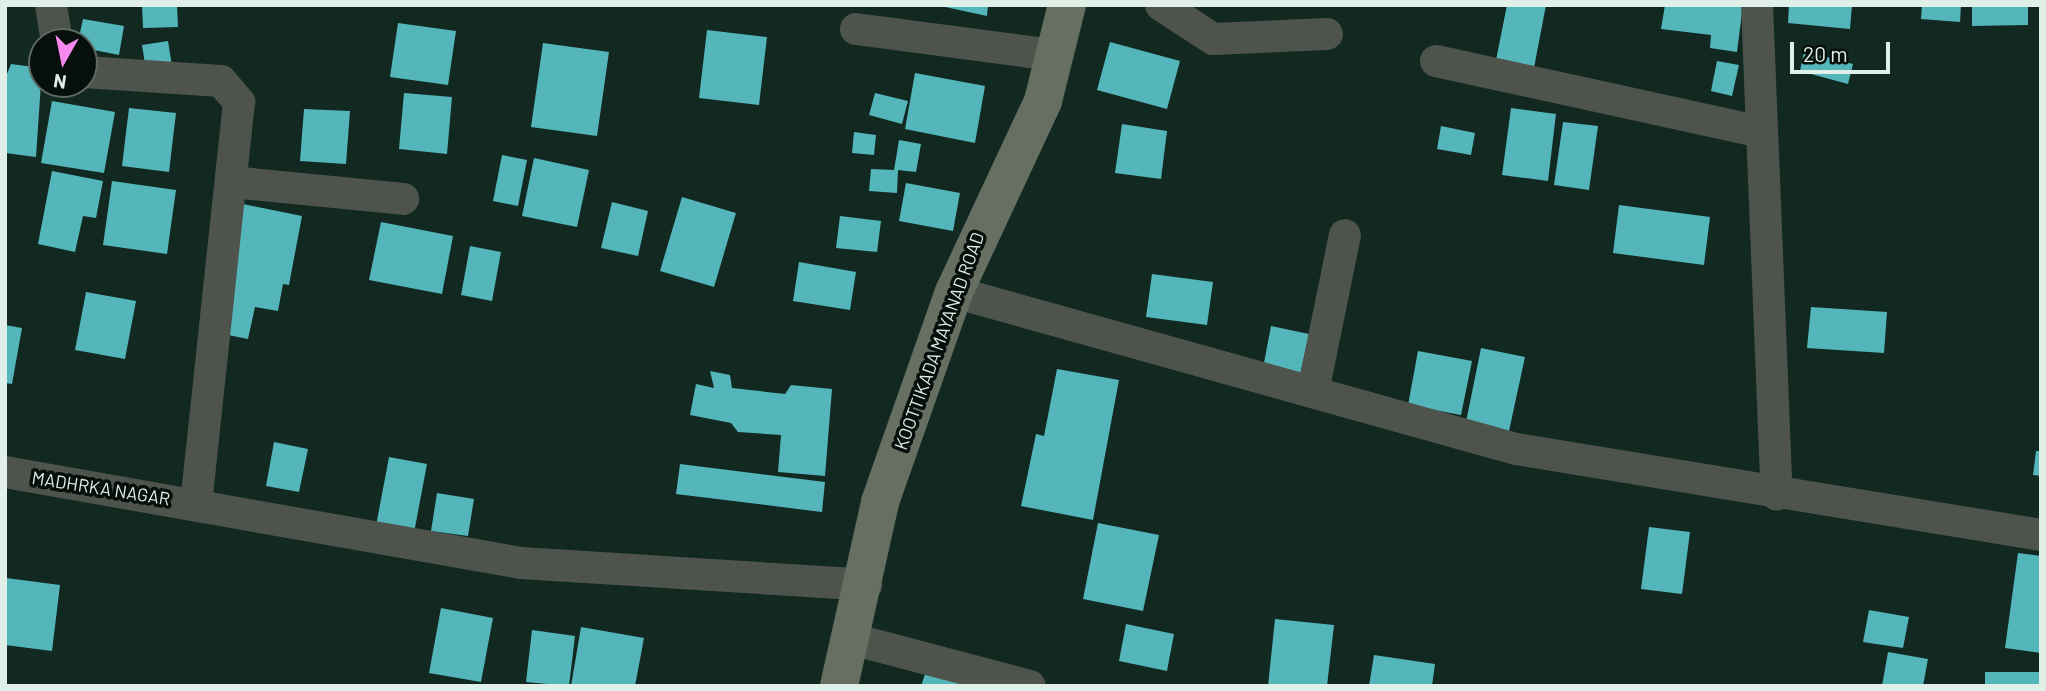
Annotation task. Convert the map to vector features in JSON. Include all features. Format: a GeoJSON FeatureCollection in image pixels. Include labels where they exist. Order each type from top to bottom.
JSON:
{"type":"FeatureCollection","features":[{"type":"Feature","properties":{"kind":"main road","name":"KOOTTIKADA MAYANAD ROAD"},"geometry":{"type":"LineString","coordinates":[[839,686],[848,638],[866,585],[880,502],[954,292],[1043,101],[1067,5]]}},
{"type":"Feature","properties":{"kind":"street"},"geometry":{"type":"LineString","coordinates":[[51,5],[55,28]]}},
{"type":"Feature","properties":{"kind":"street"},"geometry":{"type":"LineString","coordinates":[[1161,5],[1213,39],[1327,34]]}},
{"type":"Feature","properties":{"kind":"street"},"geometry":{"type":"LineString","coordinates":[[1757,5],[1758,131],[1777,495]]}},
{"type":"Feature","properties":{"kind":"street"},"geometry":{"type":"LineString","coordinates":[[856,29],[1054,55]]}},
{"type":"Feature","properties":{"kind":"street"},"geometry":{"type":"LineString","coordinates":[[1436,61],[1758,131]]}},
{"type":"Feature","properties":{"kind":"street"},"geometry":{"type":"LineString","coordinates":[[98,73],[229,85],[239,102],[196,503]]}},
{"type":"Feature","properties":{"kind":"street"},"geometry":{"type":"LineString","coordinates":[[231,181],[403,199]]}},
{"type":"Feature","properties":{"kind":"street"},"geometry":{"type":"LineString","coordinates":[[1313,392],[1345,235]]}},
{"type":"Feature","properties":{"kind":"street"},"geometry":{"type":"LineString","coordinates":[[954,292],[1516,449],[1777,495],[2041,535]]}},
{"type":"Feature","properties":{"kind":"street","name":"MADHRKA NAGAR"},"geometry":{"type":"LineString","coordinates":[[5,472],[196,503],[521,563],[866,585]]}},
{"type":"Feature","properties":{"kind":"street"},"geometry":{"type":"LineString","coordinates":[[848,638],[1030,686]]}},
{"type":"Feature","properties":{"kind":"building"},"geometry":{"type":"Polygon","coordinates":[[[142,5],[177,5],[178,27],[143,28],[142,5]]]}},
{"type":"Feature","properties":{"kind":"building"},"geometry":{"type":"Polygon","coordinates":[[[936,5],[988,5],[987,16],[936,5]]]}},
{"type":"Feature","properties":{"kind":"building"},"geometry":{"type":"Polygon","coordinates":[[[1507,5],[1546,5],[1533,73],[1495,65],[1507,5]]]}},
{"type":"Feature","properties":{"kind":"building"},"geometry":{"type":"Polygon","coordinates":[[[1665,5],[1743,5],[1737,52],[1710,48],[1711,35],[1661,29],[1665,5]]]}},
{"type":"Feature","properties":{"kind":"building"},"geometry":{"type":"Polygon","coordinates":[[[1789,5],[1852,5],[1850,29],[1788,23],[1789,5]]]}},
{"type":"Feature","properties":{"kind":"building"},"geometry":{"type":"Polygon","coordinates":[[[1922,5],[1961,5],[1960,22],[1921,19],[1922,5]]]}},
{"type":"Feature","properties":{"kind":"building"},"geometry":{"type":"Polygon","coordinates":[[[1972,5],[2028,5],[2028,25],[1972,26],[1972,5]]]}},
{"type":"Feature","properties":{"kind":"building"},"geometry":{"type":"Polygon","coordinates":[[[83,19],[124,26],[119,55],[98,51],[98,28],[81,28],[83,19]]]}},
{"type":"Feature","properties":{"kind":"building"},"geometry":{"type":"Polygon","coordinates":[[[398,23],[456,31],[448,85],[390,77],[398,23]]]}},
{"type":"Feature","properties":{"kind":"building"},"geometry":{"type":"Polygon","coordinates":[[[707,30],[767,37],[759,105],[699,98],[707,30]]]}},
{"type":"Feature","properties":{"kind":"building"},"geometry":{"type":"Polygon","coordinates":[[[168,41],[172,66],[146,70],[142,45],[168,41]]]}},
{"type":"Feature","properties":{"kind":"building"},"geometry":{"type":"Polygon","coordinates":[[[1110,42],[1180,61],[1167,109],[1097,90],[1110,42]]]}},
{"type":"Feature","properties":{"kind":"building"},"geometry":{"type":"Polygon","coordinates":[[[543,43],[609,52],[597,136],[531,127],[543,43]]]}},
{"type":"Feature","properties":{"kind":"building"},"geometry":{"type":"Polygon","coordinates":[[[1804,51],[1853,64],[1848,84],[1800,71],[1804,51]]]}},
{"type":"Feature","properties":{"kind":"building"},"geometry":{"type":"Polygon","coordinates":[[[1717,61],[1739,65],[1732,96],[1711,91],[1717,61]]]}},
{"type":"Feature","properties":{"kind":"building"},"geometry":{"type":"Polygon","coordinates":[[[11,64],[28,66],[28,98],[40,98],[36,157],[5,153],[5,79],[11,64]]]}},
{"type":"Feature","properties":{"kind":"building"},"geometry":{"type":"Polygon","coordinates":[[[915,73],[985,86],[975,143],[905,129],[915,73]]]}},
{"type":"Feature","properties":{"kind":"building"},"geometry":{"type":"Polygon","coordinates":[[[404,93],[452,97],[447,154],[399,149],[404,93]]]}},
{"type":"Feature","properties":{"kind":"building"},"geometry":{"type":"Polygon","coordinates":[[[875,93],[908,101],[902,124],[869,115],[875,93]]]}},
{"type":"Feature","properties":{"kind":"building"},"geometry":{"type":"Polygon","coordinates":[[[52,101],[115,112],[104,173],[41,163],[52,101]]]}},
{"type":"Feature","properties":{"kind":"building"},"geometry":{"type":"Polygon","coordinates":[[[129,108],[176,113],[169,172],[122,166],[129,108]]]}},
{"type":"Feature","properties":{"kind":"building"},"geometry":{"type":"Polygon","coordinates":[[[1511,108],[1556,114],[1548,181],[1502,175],[1511,108]]]}},
{"type":"Feature","properties":{"kind":"building"},"geometry":{"type":"Polygon","coordinates":[[[304,109],[350,111],[346,164],[300,161],[304,109]]]}},
{"type":"Feature","properties":{"kind":"building"},"geometry":{"type":"Polygon","coordinates":[[[1563,122],[1598,126],[1589,190],[1554,185],[1563,122]]]}},
{"type":"Feature","properties":{"kind":"building"},"geometry":{"type":"Polygon","coordinates":[[[1122,124],[1167,131],[1161,179],[1115,173],[1122,124]]]}},
{"type":"Feature","properties":{"kind":"building"},"geometry":{"type":"Polygon","coordinates":[[[1441,126],[1475,133],[1471,155],[1437,149],[1441,126]]]}},
{"type":"Feature","properties":{"kind":"building"},"geometry":{"type":"Polygon","coordinates":[[[854,132],[876,135],[874,155],[852,153],[854,132]]]}},
{"type":"Feature","properties":{"kind":"building"},"geometry":{"type":"Polygon","coordinates":[[[899,140],[921,144],[916,172],[898,170],[897,193],[869,191],[871,169],[894,170],[899,140]]]}},
{"type":"Feature","properties":{"kind":"building"},"geometry":{"type":"Polygon","coordinates":[[[502,155],[527,160],[518,206],[493,201],[502,155]]]}},
{"type":"Feature","properties":{"kind":"building"},"geometry":{"type":"Polygon","coordinates":[[[534,158],[589,170],[577,227],[522,216],[534,158]]]}},
{"type":"Feature","properties":{"kind":"building"},"geometry":{"type":"Polygon","coordinates":[[[52,171],[103,181],[96,218],[83,216],[75,252],[38,244],[52,171]]]}},
{"type":"Feature","properties":{"kind":"building"},"geometry":{"type":"Polygon","coordinates":[[[112,181],[176,190],[167,254],[103,245],[112,181]]]}},
{"type":"Feature","properties":{"kind":"building"},"geometry":{"type":"Polygon","coordinates":[[[906,183],[960,193],[953,231],[899,221],[906,183]]]}},
{"type":"Feature","properties":{"kind":"building"},"geometry":{"type":"Polygon","coordinates":[[[682,197],[736,213],[714,287],[660,271],[682,197]]]}},
{"type":"Feature","properties":{"kind":"building"},"geometry":{"type":"Polygon","coordinates":[[[612,202],[648,211],[638,256],[601,248],[612,202]]]}},
{"type":"Feature","properties":{"kind":"building"},"geometry":{"type":"Polygon","coordinates":[[[243,204],[302,216],[289,285],[283,284],[278,311],[255,307],[248,339],[218,333],[243,204]]]}},
{"type":"Feature","properties":{"kind":"building"},"geometry":{"type":"Polygon","coordinates":[[[1619,205],[1710,217],[1704,265],[1613,253],[1619,205]]]}},
{"type":"Feature","properties":{"kind":"building"},"geometry":{"type":"Polygon","coordinates":[[[840,216],[881,221],[877,252],[836,248],[840,216]]]}},
{"type":"Feature","properties":{"kind":"building"},"geometry":{"type":"Polygon","coordinates":[[[381,222],[453,236],[442,294],[369,280],[381,222]]]}},
{"type":"Feature","properties":{"kind":"building"},"geometry":{"type":"Polygon","coordinates":[[[470,246],[501,252],[492,301],[461,295],[470,246]]]}},
{"type":"Feature","properties":{"kind":"building"},"geometry":{"type":"Polygon","coordinates":[[[799,262],[856,272],[850,310],[793,301],[799,262]]]}},
{"type":"Feature","properties":{"kind":"building"},"geometry":{"type":"Polygon","coordinates":[[[1152,274],[1213,282],[1207,325],[1146,317],[1152,274]]]}},
{"type":"Feature","properties":{"kind":"building"},"geometry":{"type":"Polygon","coordinates":[[[86,292],[136,301],[125,359],[75,350],[86,292]]]}},
{"type":"Feature","properties":{"kind":"building"},"geometry":{"type":"Polygon","coordinates":[[[1811,307],[1887,312],[1884,353],[1807,348],[1811,307]]]}},
{"type":"Feature","properties":{"kind":"building"},"geometry":{"type":"Polygon","coordinates":[[[5,325],[22,328],[12,384],[5,383],[5,325]]]}},
{"type":"Feature","properties":{"kind":"building"},"geometry":{"type":"Polygon","coordinates":[[[1271,326],[1309,334],[1300,375],[1263,368],[1271,326]]]}},
{"type":"Feature","properties":{"kind":"building"},"geometry":{"type":"Polygon","coordinates":[[[1481,348],[1525,357],[1509,431],[1466,422],[1481,348]]]}},
{"type":"Feature","properties":{"kind":"building"},"geometry":{"type":"Polygon","coordinates":[[[1418,351],[1472,361],[1461,415],[1408,405],[1418,351]]]}},
{"type":"Feature","properties":{"kind":"building"},"geometry":{"type":"Polygon","coordinates":[[[1057,369],[1119,380],[1093,520],[1021,506],[1036,434],[1044,436],[1057,369]]]}},
{"type":"Feature","properties":{"kind":"building"},"geometry":{"type":"Polygon","coordinates":[[[710,371],[730,375],[732,388],[785,394],[791,385],[832,389],[825,476],[778,472],[781,435],[738,432],[731,423],[690,415],[696,384],[714,388],[710,371]]]}},
{"type":"Feature","properties":{"kind":"building"},"geometry":{"type":"Polygon","coordinates":[[[274,442],[308,449],[299,492],[266,486],[274,442]]]}},
{"type":"Feature","properties":{"kind":"building"},"geometry":{"type":"Polygon","coordinates":[[[2036,451],[2041,451],[2041,476],[2033,475],[2036,451]]]}},
{"type":"Feature","properties":{"kind":"building"},"geometry":{"type":"Polygon","coordinates":[[[389,457],[427,464],[414,533],[376,526],[389,457]]]}},
{"type":"Feature","properties":{"kind":"building"},"geometry":{"type":"Polygon","coordinates":[[[680,464],[825,482],[822,512],[676,494],[680,464]]]}},
{"type":"Feature","properties":{"kind":"building"},"geometry":{"type":"Polygon","coordinates":[[[437,493],[474,499],[468,536],[431,531],[437,493]]]}},
{"type":"Feature","properties":{"kind":"building"},"geometry":{"type":"Polygon","coordinates":[[[1098,523],[1159,535],[1143,611],[1083,599],[1098,523]]]}},
{"type":"Feature","properties":{"kind":"building"},"geometry":{"type":"Polygon","coordinates":[[[1649,527],[1690,532],[1682,594],[1641,589],[1649,527]]]}},
{"type":"Feature","properties":{"kind":"building"},"geometry":{"type":"Polygon","coordinates":[[[2018,553],[2041,556],[2041,653],[2005,648],[2018,553]]]}},
{"type":"Feature","properties":{"kind":"building"},"geometry":{"type":"Polygon","coordinates":[[[6,578],[60,585],[52,651],[5,645],[6,578]]]}},
{"type":"Feature","properties":{"kind":"building"},"geometry":{"type":"Polygon","coordinates":[[[441,608],[493,618],[481,682],[429,673],[441,608]]]}},
{"type":"Feature","properties":{"kind":"building"},"geometry":{"type":"Polygon","coordinates":[[[1869,610],[1909,617],[1903,648],[1863,642],[1869,610]]]}},
{"type":"Feature","properties":{"kind":"building"},"geometry":{"type":"Polygon","coordinates":[[[1275,619],[1334,625],[1327,686],[1268,686],[1275,619]]]}},
{"type":"Feature","properties":{"kind":"building"},"geometry":{"type":"Polygon","coordinates":[[[1126,624],[1174,634],[1167,671],[1119,661],[1126,624]]]}},
{"type":"Feature","properties":{"kind":"building"},"geometry":{"type":"Polygon","coordinates":[[[581,627],[644,638],[635,686],[571,686],[581,627]]]}},
{"type":"Feature","properties":{"kind":"building"},"geometry":{"type":"Polygon","coordinates":[[[532,630],[575,636],[569,686],[526,682],[532,630]]]}},
{"type":"Feature","properties":{"kind":"building"},"geometry":{"type":"Polygon","coordinates":[[[1888,652],[1928,659],[1923,686],[1882,686],[1888,652]]]}},
{"type":"Feature","properties":{"kind":"building"},"geometry":{"type":"Polygon","coordinates":[[[1374,655],[1435,664],[1432,686],[1369,686],[1374,655]]]}},
{"type":"Feature","properties":{"kind":"building"},"geometry":{"type":"Polygon","coordinates":[[[928,665],[992,686],[921,686],[928,665]]]}},
{"type":"Feature","properties":{"kind":"building"},"geometry":{"type":"Polygon","coordinates":[[[1985,672],[2041,672],[2041,686],[1985,686],[1985,672]]]}}]}
